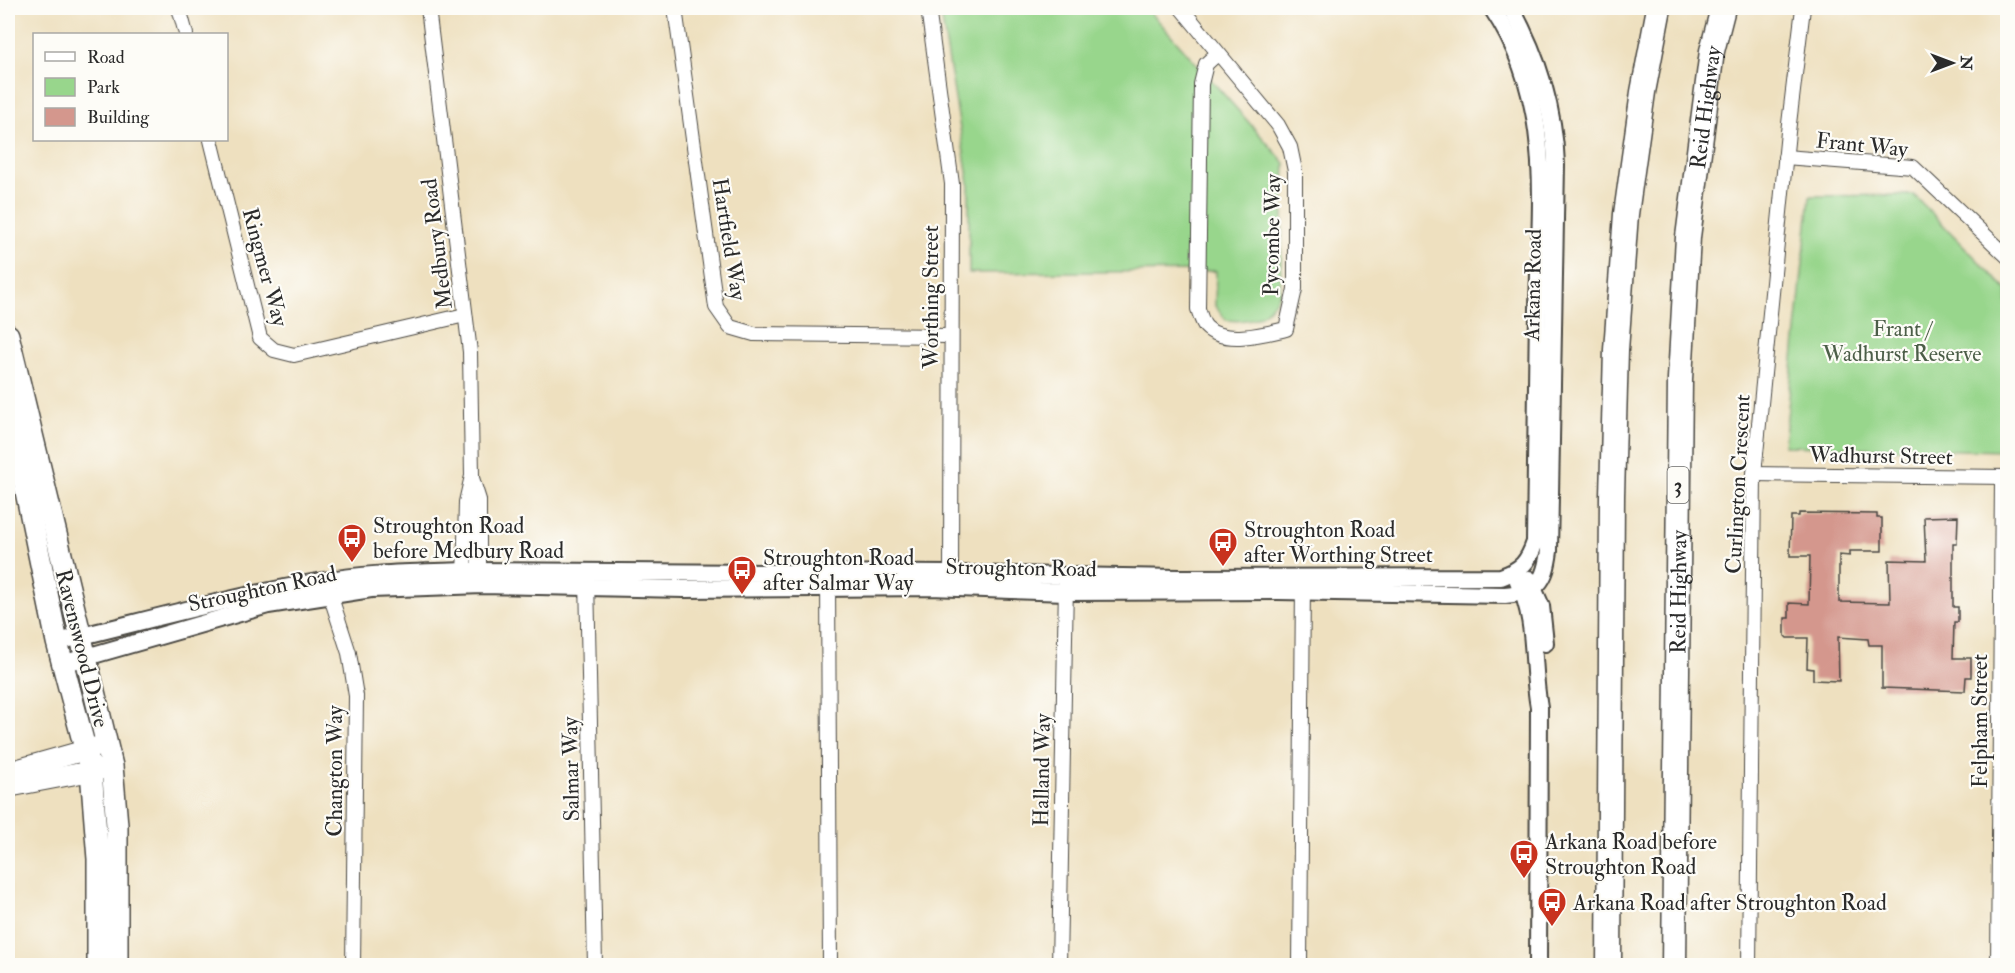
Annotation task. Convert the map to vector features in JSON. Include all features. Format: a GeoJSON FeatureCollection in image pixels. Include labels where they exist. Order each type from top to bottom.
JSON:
{"type":"FeatureCollection","features":[{"type":"Feature","properties":{"kind":"highway"},"geometry":{"type":"LineString","coordinates":[[1609,966],[1612,507],[1617,351],[1626,214],[1643,92],[1659,8]]}},
{"type":"Feature","properties":{"kind":"highway","name":"Reid Highway"},"geometry":{"type":"LineString","coordinates":[[1674,966],[1680,379],[1688,237],[1712,51],[1723,8]]}},
{"type":"Feature","properties":{"kind":"main road","name":"Ravenswood Drive"},"geometry":{"type":"LineString","coordinates":[[8,335],[83,646],[97,747],[91,771],[98,849],[99,966]]}},
{"type":"Feature","properties":{"kind":"main road","name":"Ravenswood Drive"},"geometry":{"type":"LineString","coordinates":[[8,404],[62,664],[97,747],[112,766],[117,825],[117,966]]}},
{"type":"Feature","properties":{"kind":"main road"},"geometry":{"type":"LineString","coordinates":[[8,772],[97,747]]}},
{"type":"Feature","properties":{"kind":"main road"},"geometry":{"type":"LineString","coordinates":[[8,787],[112,766]]}},
{"type":"Feature","properties":{"kind":"street"},"geometry":{"type":"LineString","coordinates":[[179,8],[186,33]]}},
{"type":"Feature","properties":{"kind":"street","name":"Medbury Road"},"geometry":{"type":"LineString","coordinates":[[428,8],[470,352],[472,476],[466,502],[472,578]]}},
{"type":"Feature","properties":{"kind":"street","name":"Hartfield Way"},"geometry":{"type":"LineString","coordinates":[[675,8],[716,307],[730,327],[754,334],[950,336]]}},
{"type":"Feature","properties":{"kind":"street","name":"Worthing Street"},"geometry":{"type":"LineString","coordinates":[[928,8],[952,184],[951,581]]}},
{"type":"Feature","properties":{"kind":"street","name":"Pycombe Way"},"geometry":{"type":"LineString","coordinates":[[1182,8],[1278,125],[1290,147],[1295,171],[1295,289],[1286,329],[1252,337],[1218,334],[1205,326],[1198,309],[1201,84],[1206,64],[1218,53]]}},
{"type":"Feature","properties":{"kind":"street","name":"Arkana Road"},"geometry":{"type":"LineString","coordinates":[[1492,8],[1513,42],[1522,65],[1540,142],[1534,542],[1518,570]]}},
{"type":"Feature","properties":{"kind":"street","name":"Arkana Road"},"geometry":{"type":"LineString","coordinates":[[1511,8],[1539,67],[1555,141],[1549,551],[1542,581],[1528,590]]}},
{"type":"Feature","properties":{"kind":"street","name":"Curlington Crescent"},"geometry":{"type":"LineString","coordinates":[[1749,966],[1754,474],[1785,158],[1803,8]]}},
{"type":"Feature","properties":{"kind":"street","name":"Ringmer Way"},"geometry":{"type":"LineString","coordinates":[[211,141],[260,338],[274,351],[294,355],[465,315]]}},
{"type":"Feature","properties":{"kind":"street","name":"Frant Way"},"geometry":{"type":"LineString","coordinates":[[1785,158],[1913,167],[2007,257]]}},
{"type":"Feature","properties":{"kind":"street","name":"Wadhurst Street"},"geometry":{"type":"LineString","coordinates":[[1754,474],[2005,477]]}},
{"type":"Feature","properties":{"kind":"street","name":"Felpham Street"},"geometry":{"type":"LineString","coordinates":[[1998,966],[2004,727],[2005,477]]}},
{"type":"Feature","properties":{"kind":"street"},"geometry":{"type":"LineString","coordinates":[[1518,570],[1543,620],[1545,644],[1545,688],[1539,706],[1538,966]]}},
{"type":"Feature","properties":{"kind":"street","name":"Stroughton Road"},"geometry":{"type":"LineString","coordinates":[[57,642],[83,646],[328,587],[472,578],[1303,585],[1501,577],[1518,570]]}},
{"type":"Feature","properties":{"kind":"street","name":"Salmar Way"},"geometry":{"type":"LineString","coordinates":[[587,580],[595,966]]}},
{"type":"Feature","properties":{"kind":"street"},"geometry":{"type":"LineString","coordinates":[[828,582],[830,966]]}},
{"type":"Feature","properties":{"kind":"street","name":"Halland Way"},"geometry":{"type":"LineString","coordinates":[[1059,966],[1066,584]]}},
{"type":"Feature","properties":{"kind":"street"},"geometry":{"type":"LineString","coordinates":[[1300,966],[1303,585]]}},
{"type":"Feature","properties":{"kind":"street","name":"Stroughton Road"},"geometry":{"type":"LineString","coordinates":[[1303,585],[1505,595],[1528,590]]}},
{"type":"Feature","properties":{"kind":"street","name":"Changton Way"},"geometry":{"type":"LineString","coordinates":[[328,587],[349,653],[356,696],[353,966]]}},
{"type":"Feature","properties":{"kind":"street","name":"Stroughton Road"},"geometry":{"type":"LineString","coordinates":[[62,664],[83,646]]}},
{"type":"Feature","properties":{"kind":"green space"},"geometry":{"type":"Polygon","coordinates":[[[940,8],[1147,8],[1285,163],[1280,293],[1270,308],[1252,319],[1226,320],[1215,306],[1216,271],[969,273],[969,183],[940,8]]]}},
{"type":"Feature","properties":{"kind":"green space","name":"Frant / Wadhurst Reserve"},"geometry":{"type":"Polygon","coordinates":[[[1914,195],[2007,290],[2007,451],[1784,446],[1810,196],[1914,195]]]}},
{"type":"Feature","properties":{"kind":"building"},"geometry":{"type":"Polygon","coordinates":[[[1799,513],[1877,514],[1877,518],[1882,518],[1882,551],[1850,551],[1850,556],[1839,555],[1839,602],[1890,603],[1889,560],[1926,561],[1924,517],[1958,516],[1957,544],[1953,544],[1953,607],[1958,607],[1958,622],[1954,622],[1953,658],[1971,658],[1971,677],[1966,677],[1965,691],[1882,688],[1882,645],[1869,645],[1868,639],[1838,637],[1839,681],[1813,680],[1813,669],[1807,668],[1808,638],[1787,638],[1785,636],[1785,618],[1789,618],[1789,603],[1809,604],[1810,556],[1790,556],[1791,516],[1799,516],[1799,513]]]}},
{"type":"Feature","properties":{"kind":"place","name":"Stroughton Road before Medbury Road"},"geometry":{"type":"Point","coordinates":[352,564]}},
{"type":"Feature","properties":{"kind":"place","name":"Stroughton Road after Worthing Street"},"geometry":{"type":"Point","coordinates":[1223,568]}},
{"type":"Feature","properties":{"kind":"place","name":"Stroughton Road after Salmar Way"},"geometry":{"type":"Point","coordinates":[742,596]}},
{"type":"Feature","properties":{"kind":"place","name":"Arkana Road before Stroughton Road"},"geometry":{"type":"Point","coordinates":[1524,880]}},
{"type":"Feature","properties":{"kind":"place","name":"Arkana Road after Stroughton Road"},"geometry":{"type":"Point","coordinates":[1552,928]}}]}
